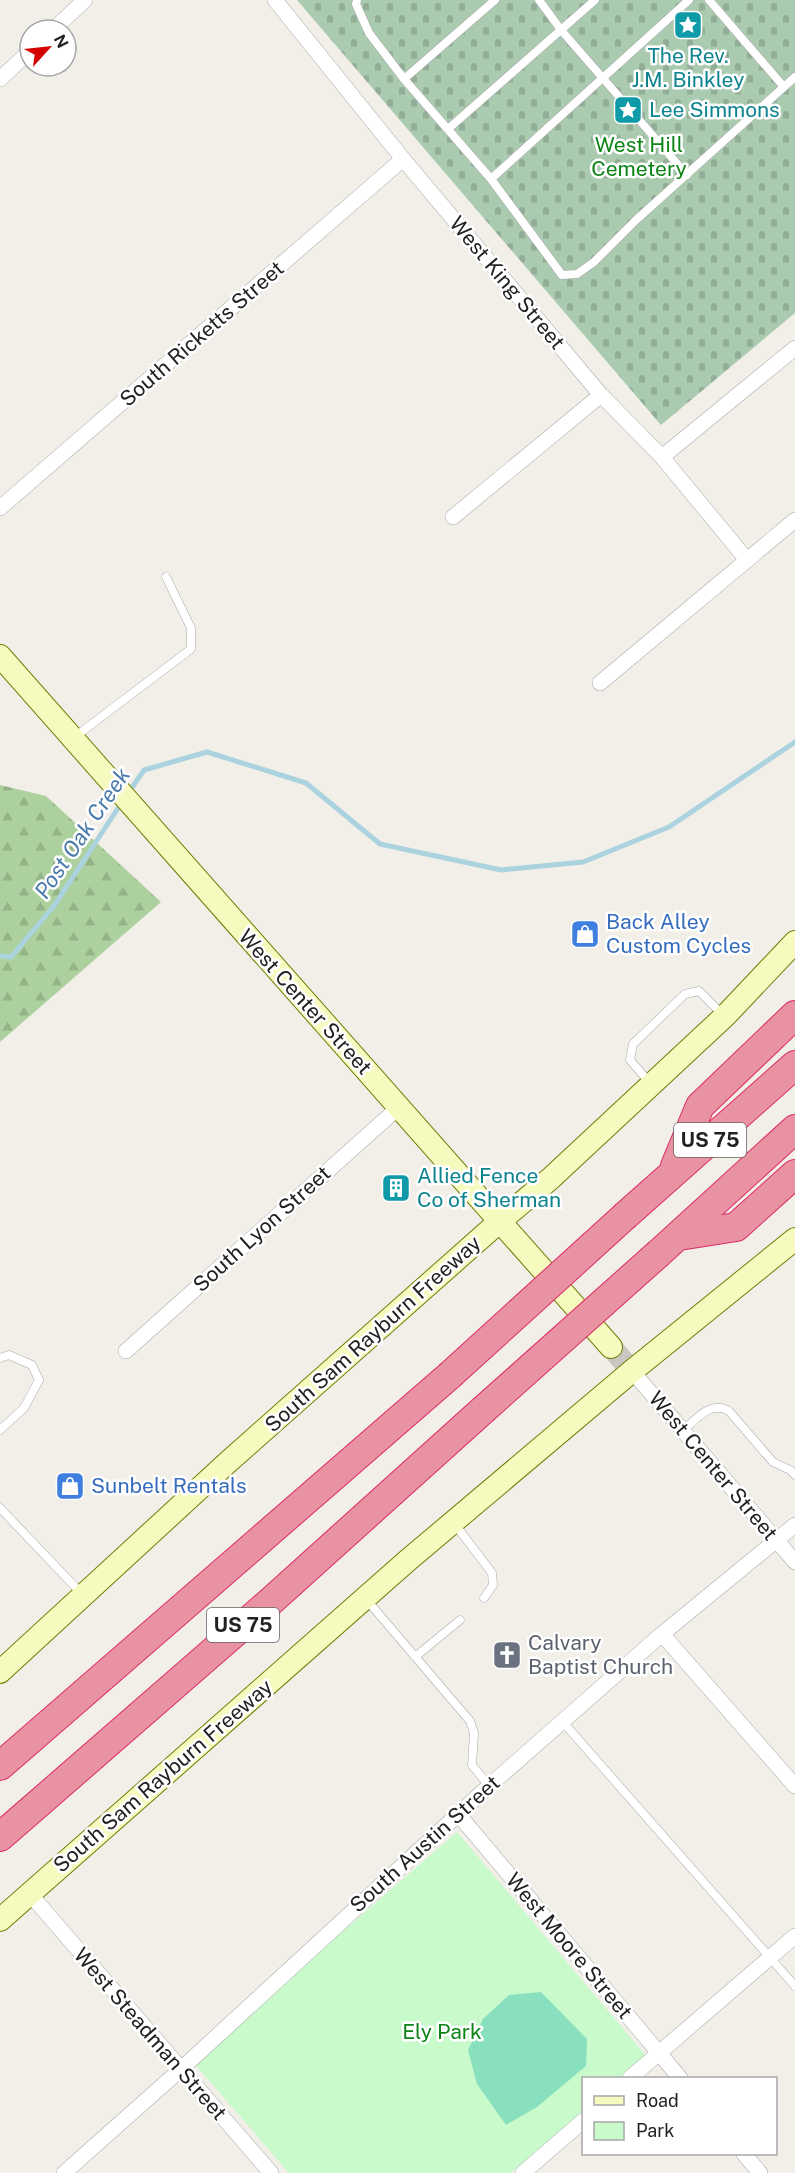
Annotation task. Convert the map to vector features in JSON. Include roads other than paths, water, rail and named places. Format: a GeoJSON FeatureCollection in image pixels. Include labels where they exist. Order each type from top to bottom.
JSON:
{"type":"FeatureCollection","features":[{"type":"Feature","properties":{"kind":"highway"},"geometry":{"type":"LineString","coordinates":[[671,1174],[700,1106],[795,1015]]}},
{"type":"Feature","properties":{"kind":"highway","name":"US 75"},"geometry":{"type":"LineString","coordinates":[[0,1766],[449,1376],[671,1174],[795,1065]]}},
{"type":"Feature","properties":{"kind":"highway","name":"US 75"},"geometry":{"type":"LineString","coordinates":[[0,1837],[271,1601],[795,1130]]}},
{"type":"Feature","properties":{"kind":"highway"},"geometry":{"type":"LineString","coordinates":[[669,1244],[736,1227],[795,1174]]}},
{"type":"Feature","properties":{"kind":"main road","name":"West Center Street"},"geometry":{"type":"LineString","coordinates":[[0,656],[610,1347]]}},
{"type":"Feature","properties":{"kind":"main road","name":"South Sam Rayburn Freeway"},"geometry":{"type":"LineString","coordinates":[[0,1672],[227,1463],[550,1179],[724,1016],[795,942]]}},
{"type":"Feature","properties":{"kind":"main road","name":"South Sam Rayburn Freeway"},"geometry":{"type":"LineString","coordinates":[[0,1920],[453,1522],[631,1370],[795,1239]]}},
{"type":"Feature","properties":{"kind":"street"},"geometry":{"type":"LineString","coordinates":[[66,18],[86,0]]}},
{"type":"Feature","properties":{"kind":"street","name":"West King Street"},"geometry":{"type":"LineString","coordinates":[[275,0],[403,159],[601,395],[662,457],[747,560]]}},
{"type":"Feature","properties":{"kind":"street"},"geometry":{"type":"LineString","coordinates":[[0,79],[18,62]]}},
{"type":"Feature","properties":{"kind":"street","name":"South Ricketts Street"},"geometry":{"type":"LineString","coordinates":[[0,508],[403,159]]}},
{"type":"Feature","properties":{"kind":"street"},"geometry":{"type":"LineString","coordinates":[[662,457],[795,348]]}},
{"type":"Feature","properties":{"kind":"street"},"geometry":{"type":"LineString","coordinates":[[453,517],[601,395]]}},
{"type":"Feature","properties":{"kind":"street"},"geometry":{"type":"LineString","coordinates":[[600,683],[795,520]]}},
{"type":"Feature","properties":{"kind":"street","name":"South Lyon Street"},"geometry":{"type":"LineString","coordinates":[[126,1351],[398,1108]]}},
{"type":"Feature","properties":{"kind":"street","name":"West Center Street"},"geometry":{"type":"LineString","coordinates":[[631,1370],[795,1562]]}},
{"type":"Feature","properties":{"kind":"street","name":"South Austin Street"},"geometry":{"type":"LineString","coordinates":[[64,2173],[562,1721],[662,1634],[795,1525]]}},
{"type":"Feature","properties":{"kind":"street"},"geometry":{"type":"LineString","coordinates":[[662,1634],[795,1786]]}},
{"type":"Feature","properties":{"kind":"street","name":"West Moore Street"},"geometry":{"type":"LineString","coordinates":[[458,1814],[678,2077]]}},
{"type":"Feature","properties":{"kind":"street","name":"West Steadman Street"},"geometry":{"type":"LineString","coordinates":[[30,1894],[271,2173]]}},
{"type":"Feature","properties":{"kind":"street"},"geometry":{"type":"LineString","coordinates":[[632,2077],[795,1936]]}},
{"type":"Feature","properties":{"kind":"street"},"geometry":{"type":"LineString","coordinates":[[523,2173],[582,2122]]}},
{"type":"Feature","properties":{"kind":"street"},"geometry":{"type":"LineString","coordinates":[[745,2155],[760,2173]]}},
{"type":"Feature","properties":{"kind":"lane"},"geometry":{"type":"LineString","coordinates":[[357,0],[356,4],[369,33],[404,79],[491,179],[562,275],[577,274],[594,262],[636,220],[795,77]]}},
{"type":"Feature","properties":{"kind":"lane"},"geometry":{"type":"LineString","coordinates":[[404,79],[495,0]]}},
{"type":"Feature","properties":{"kind":"lane"},"geometry":{"type":"LineString","coordinates":[[539,0],[561,30],[687,175]]}},
{"type":"Feature","properties":{"kind":"lane"},"geometry":{"type":"LineString","coordinates":[[448,129],[595,0]]}},
{"type":"Feature","properties":{"kind":"lane"},"geometry":{"type":"LineString","coordinates":[[491,179],[689,0]]}},
{"type":"Feature","properties":{"kind":"lane"},"geometry":{"type":"LineString","coordinates":[[709,0],[784,87]]}},
{"type":"Feature","properties":{"kind":"lane"},"geometry":{"type":"LineString","coordinates":[[72,739],[191,649],[191,628],[166,578]]}},
{"type":"Feature","properties":{"kind":"lane"},"geometry":{"type":"LineString","coordinates":[[651,1084],[630,1060],[633,1044],[678,1001],[686,994],[699,990],[724,1016]]}},
{"type":"Feature","properties":{"kind":"lane"},"geometry":{"type":"LineString","coordinates":[[0,1358],[9,1355],[32,1365],[39,1380],[24,1408],[0,1430]]}},
{"type":"Feature","properties":{"kind":"lane"},"geometry":{"type":"LineString","coordinates":[[683,1431],[701,1415],[721,1406],[729,1411],[772,1462],[793,1470]]}},
{"type":"Feature","properties":{"kind":"lane"},"geometry":{"type":"LineString","coordinates":[[0,1508],[84,1595]]}},
{"type":"Feature","properties":{"kind":"lane"},"geometry":{"type":"LineString","coordinates":[[453,1522],[492,1573],[494,1585],[483,1598]]}},
{"type":"Feature","properties":{"kind":"lane"},"geometry":{"type":"LineString","coordinates":[[365,1598],[470,1720],[474,1733],[472,1765],[489,1786]]}},
{"type":"Feature","properties":{"kind":"lane"},"geometry":{"type":"LineString","coordinates":[[416,1657],[460,1620]]}},
{"type":"Feature","properties":{"kind":"lane"},"geometry":{"type":"LineString","coordinates":[[562,1721],[795,1986]]}},
{"type":"Feature","properties":{"kind":"waterway","name":"Post Oak Creek"},"geometry":{"type":"LineString","coordinates":[[129,792],[144,770],[207,752],[306,783],[380,844],[501,870],[583,862],[669,827],[795,742]]}},
{"type":"Feature","properties":{"kind":"waterway","name":"Post Oak Creek"},"geometry":{"type":"LineString","coordinates":[[0,956],[11,957],[54,906],[122,802]]}},
{"type":"Feature","properties":{"kind":"tunnel"},"geometry":{"type":"LineString","coordinates":[[611,1347],[631,1370]]}},
{"type":"Feature","properties":{"kind":"place","name":"The Rev. J.M. Binkley"},"geometry":{"type":"Point","coordinates":[688,25]}},
{"type":"Feature","properties":{"kind":"place","name":"Lee Simmons"},"geometry":{"type":"Point","coordinates":[628,110]}},
{"type":"Feature","properties":{"kind":"place","name":"Back Alley Custom Cycles"},"geometry":{"type":"Point","coordinates":[585,934]}},
{"type":"Feature","properties":{"kind":"place","name":"Allied Fence Co of Sherman"},"geometry":{"type":"Point","coordinates":[396,1188]}},
{"type":"Feature","properties":{"kind":"place","name":"Sunbelt Rentals"},"geometry":{"type":"Point","coordinates":[70,1486]}},
{"type":"Feature","properties":{"kind":"place","name":"Calvary Baptist Church"},"geometry":{"type":"Point","coordinates":[507,1655]}},
{"type":"Feature","properties":{"kind":"park label","name":"West Hill Cemetery"},"geometry":{"type":"Point","coordinates":[639,157]}},
{"type":"Feature","properties":{"kind":"park label","name":"Ely Park"},"geometry":{"type":"Point","coordinates":[442,2032]}}]}
